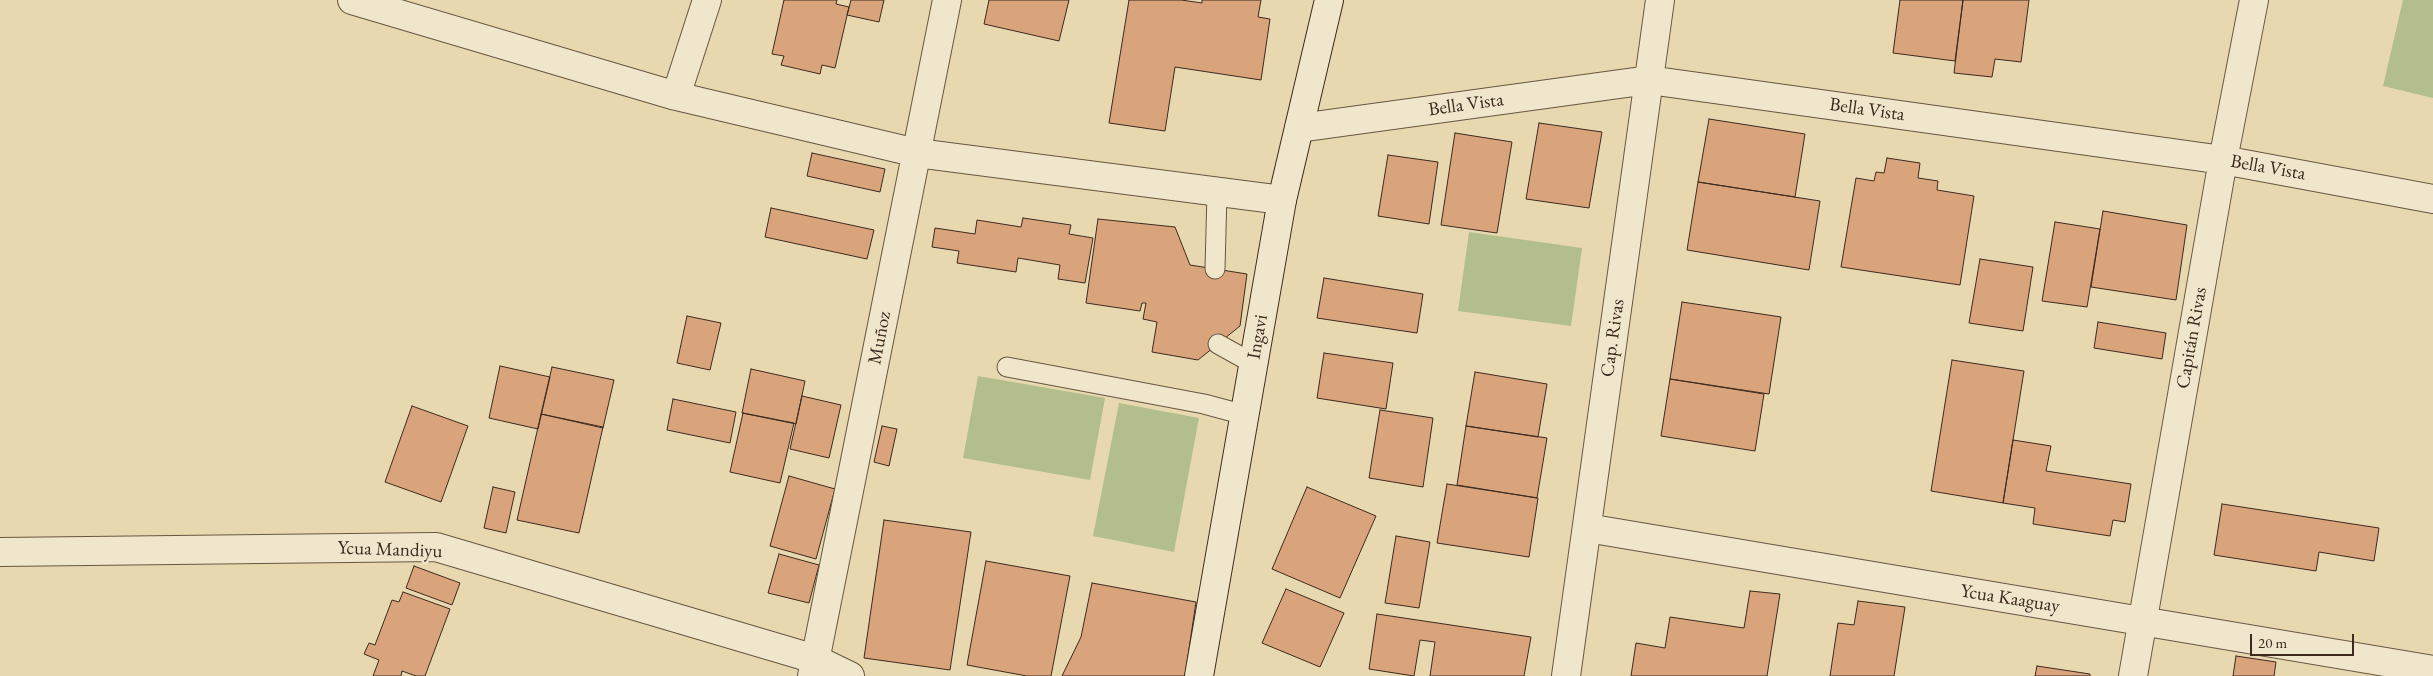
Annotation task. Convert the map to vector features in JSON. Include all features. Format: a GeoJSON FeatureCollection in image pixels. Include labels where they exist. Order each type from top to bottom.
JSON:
{"type":"FeatureCollection","features":[{"type":"Feature","properties":{"kind":"street"},"geometry":{"type":"LineString","coordinates":[[352,0],[676,96],[917,153],[1282,200]]}},
{"type":"Feature","properties":{"kind":"street"},"geometry":{"type":"LineString","coordinates":[[676,96],[708,0]]}},
{"type":"Feature","properties":{"kind":"street","name":"Muñoz"},"geometry":{"type":"LineString","coordinates":[[813,667],[947,0]]}},
{"type":"Feature","properties":{"kind":"street","name":"Ingavi"},"geometry":{"type":"LineString","coordinates":[[1199,676],[1282,200],[1329,0]]}},
{"type":"Feature","properties":{"kind":"street","name":"Cap. Rivas"},"geometry":{"type":"LineString","coordinates":[[1566,676],[1660,0]]}},
{"type":"Feature","properties":{"kind":"street","name":"Capitán Rivas"},"geometry":{"type":"LineString","coordinates":[[2133,676],[2223,160],[2254,0]]}},
{"type":"Feature","properties":{"kind":"street","name":"Bella Vista"},"geometry":{"type":"LineString","coordinates":[[1299,128],[1649,80],[2223,160],[2433,199]]}},
{"type":"Feature","properties":{"kind":"street","name":"Ycua Kaaguay"},"geometry":{"type":"LineString","coordinates":[[1587,528],[2433,670]]}},
{"type":"Feature","properties":{"kind":"street","name":"Ycua Mandiyu"},"geometry":{"type":"LineString","coordinates":[[0,552],[436,547],[813,667],[850,676]]}},
{"type":"Feature","properties":{"kind":"lane"},"geometry":{"type":"LineString","coordinates":[[1215,269],[1217,192]]}},
{"type":"Feature","properties":{"kind":"lane"},"geometry":{"type":"LineString","coordinates":[[1218,344],[1254,364]]}},
{"type":"Feature","properties":{"kind":"lane"},"geometry":{"type":"LineString","coordinates":[[1007,367],[1204,404],[1245,415]]}},
{"type":"Feature","properties":{"kind":"green space"},"geometry":{"type":"Polygon","coordinates":[[[2403,0],[2433,0],[2433,98],[2383,86],[2403,0]]]}},
{"type":"Feature","properties":{"kind":"green space"},"geometry":{"type":"Polygon","coordinates":[[[1469,232],[1582,248],[1571,326],[1458,311],[1469,232]]]}},
{"type":"Feature","properties":{"kind":"green space"},"geometry":{"type":"Polygon","coordinates":[[[978,376],[1105,398],[1090,480],[963,458],[978,376]]]}},
{"type":"Feature","properties":{"kind":"green space"},"geometry":{"type":"Polygon","coordinates":[[[1119,403],[1199,418],[1174,552],[1093,536],[1119,403]]]}},
{"type":"Feature","properties":{"kind":"building"},"geometry":{"type":"Polygon","coordinates":[[[784,0],[837,0],[836,4],[849,7],[835,68],[822,65],[820,74],[781,65],[784,56],[772,54],[784,0]]]}},
{"type":"Feature","properties":{"kind":"building"},"geometry":{"type":"Polygon","coordinates":[[[851,0],[884,0],[879,22],[847,15],[851,0]]]}},
{"type":"Feature","properties":{"kind":"building"},"geometry":{"type":"Polygon","coordinates":[[[989,0],[1069,0],[1059,41],[984,24],[989,0]]]}},
{"type":"Feature","properties":{"kind":"building"},"geometry":{"type":"Polygon","coordinates":[[[1129,0],[1181,0],[1202,3],[1202,0],[1261,0],[1258,17],[1270,19],[1261,80],[1175,67],[1165,131],[1109,123],[1129,0]]]}},
{"type":"Feature","properties":{"kind":"building"},"geometry":{"type":"Polygon","coordinates":[[[1900,0],[1963,0],[1955,61],[1893,53],[1900,0]]]}},
{"type":"Feature","properties":{"kind":"building"},"geometry":{"type":"Polygon","coordinates":[[[1963,0],[2029,0],[2021,62],[1995,59],[1992,77],[1954,73],[1963,0]]]}},
{"type":"Feature","properties":{"kind":"building"},"geometry":{"type":"Polygon","coordinates":[[[1709,119],[1805,134],[1795,197],[1698,182],[1709,119]]]}},
{"type":"Feature","properties":{"kind":"building"},"geometry":{"type":"Polygon","coordinates":[[[1539,123],[1602,132],[1589,208],[1526,199],[1539,123]]]}},
{"type":"Feature","properties":{"kind":"building"},"geometry":{"type":"Polygon","coordinates":[[[1455,133],[1512,142],[1497,233],[1441,225],[1455,133]]]}},
{"type":"Feature","properties":{"kind":"building"},"geometry":{"type":"Polygon","coordinates":[[[812,153],[885,169],[880,192],[807,176],[812,153]]]}},
{"type":"Feature","properties":{"kind":"building"},"geometry":{"type":"Polygon","coordinates":[[[1388,155],[1438,162],[1429,224],[1378,216],[1388,155]]]}},
{"type":"Feature","properties":{"kind":"building"},"geometry":{"type":"Polygon","coordinates":[[[1887,158],[1920,163],[1918,178],[1938,181],[1937,190],[1974,196],[1960,285],[1841,267],[1856,178],[1874,181],[1876,172],[1884,173],[1887,158]]]}},
{"type":"Feature","properties":{"kind":"building"},"geometry":{"type":"Polygon","coordinates":[[[1698,182],[1820,201],[1809,270],[1687,250],[1698,182]]]}},
{"type":"Feature","properties":{"kind":"building"},"geometry":{"type":"Polygon","coordinates":[[[771,208],[874,230],[867,259],[765,237],[771,208]]]}},
{"type":"Feature","properties":{"kind":"building"},"geometry":{"type":"Polygon","coordinates":[[[2103,211],[2187,225],[2176,300],[2091,287],[2103,211]]]}},
{"type":"Feature","properties":{"kind":"building"},"geometry":{"type":"Polygon","coordinates":[[[1023,218],[1071,225],[1069,234],[1093,238],[1085,283],[1058,279],[1060,265],[1018,258],[1016,272],[957,263],[959,251],[932,247],[935,228],[975,234],[977,220],[1021,227],[1023,218]]]}},
{"type":"Feature","properties":{"kind":"building"},"geometry":{"type":"Polygon","coordinates":[[[1098,219],[1175,227],[1190,265],[1247,274],[1240,326],[1198,360],[1152,352],[1157,322],[1143,319],[1146,303],[1142,303],[1140,311],[1086,303],[1098,219]]]}},
{"type":"Feature","properties":{"kind":"building"},"geometry":{"type":"Polygon","coordinates":[[[2055,222],[2100,229],[2087,307],[2042,301],[2055,222]]]}},
{"type":"Feature","properties":{"kind":"building"},"geometry":{"type":"Polygon","coordinates":[[[1980,259],[2033,267],[2023,331],[1969,323],[1980,259]]]}},
{"type":"Feature","properties":{"kind":"building"},"geometry":{"type":"Polygon","coordinates":[[[1324,278],[1423,294],[1417,333],[1317,318],[1324,278]]]}},
{"type":"Feature","properties":{"kind":"building"},"geometry":{"type":"Polygon","coordinates":[[[1682,302],[1781,317],[1769,394],[1670,379],[1682,302]]]}},
{"type":"Feature","properties":{"kind":"building"},"geometry":{"type":"Polygon","coordinates":[[[687,316],[721,323],[710,370],[677,363],[687,316]]]}},
{"type":"Feature","properties":{"kind":"building"},"geometry":{"type":"Polygon","coordinates":[[[2098,322],[2166,333],[2162,359],[2094,348],[2098,322]]]}},
{"type":"Feature","properties":{"kind":"building"},"geometry":{"type":"Polygon","coordinates":[[[1324,353],[1393,363],[1386,409],[1317,398],[1324,353]]]}},
{"type":"Feature","properties":{"kind":"building"},"geometry":{"type":"Polygon","coordinates":[[[1952,360],[2024,371],[2003,503],[1931,491],[1952,360]]]}},
{"type":"Feature","properties":{"kind":"building"},"geometry":{"type":"Polygon","coordinates":[[[500,366],[550,377],[538,429],[489,418],[500,366]]]}},
{"type":"Feature","properties":{"kind":"building"},"geometry":{"type":"Polygon","coordinates":[[[552,367],[614,380],[603,428],[541,414],[552,367]]]}},
{"type":"Feature","properties":{"kind":"building"},"geometry":{"type":"Polygon","coordinates":[[[751,369],[805,381],[796,424],[742,413],[751,369]]]}},
{"type":"Feature","properties":{"kind":"building"},"geometry":{"type":"Polygon","coordinates":[[[1475,372],[1547,384],[1538,437],[1466,426],[1475,372]]]}},
{"type":"Feature","properties":{"kind":"building"},"geometry":{"type":"Polygon","coordinates":[[[1670,379],[1764,394],[1755,451],[1661,436],[1670,379]]]}},
{"type":"Feature","properties":{"kind":"building"},"geometry":{"type":"Polygon","coordinates":[[[802,396],[841,405],[829,458],[790,449],[802,396]]]}},
{"type":"Feature","properties":{"kind":"building"},"geometry":{"type":"Polygon","coordinates":[[[673,399],[736,412],[730,443],[667,430],[673,399]]]}},
{"type":"Feature","properties":{"kind":"building"},"geometry":{"type":"Polygon","coordinates":[[[412,406],[468,426],[441,502],[385,482],[412,406]]]}},
{"type":"Feature","properties":{"kind":"building"},"geometry":{"type":"Polygon","coordinates":[[[1380,410],[1433,418],[1423,487],[1369,478],[1380,410]]]}},
{"type":"Feature","properties":{"kind":"building"},"geometry":{"type":"Polygon","coordinates":[[[743,413],[794,423],[780,483],[730,472],[743,413]]]}},
{"type":"Feature","properties":{"kind":"building"},"geometry":{"type":"Polygon","coordinates":[[[541,414],[603,427],[579,533],[517,520],[541,414]]]}},
{"type":"Feature","properties":{"kind":"building"},"geometry":{"type":"Polygon","coordinates":[[[882,426],[897,429],[889,466],[874,462],[882,426]]]}},
{"type":"Feature","properties":{"kind":"building"},"geometry":{"type":"Polygon","coordinates":[[[1466,426],[1547,438],[1537,498],[1457,485],[1466,426]]]}},
{"type":"Feature","properties":{"kind":"building"},"geometry":{"type":"Polygon","coordinates":[[[2013,440],[2051,446],[2046,471],[2131,484],[2125,522],[2113,520],[2110,536],[2033,524],[2035,508],[2003,503],[2013,440]]]}},
{"type":"Feature","properties":{"kind":"building"},"geometry":{"type":"Polygon","coordinates":[[[789,476],[835,489],[816,559],[770,546],[789,476]]]}},
{"type":"Feature","properties":{"kind":"building"},"geometry":{"type":"Polygon","coordinates":[[[1447,484],[1538,498],[1529,557],[1437,543],[1447,484]]]}},
{"type":"Feature","properties":{"kind":"building"},"geometry":{"type":"Polygon","coordinates":[[[493,487],[515,492],[506,533],[484,528],[493,487]]]}},
{"type":"Feature","properties":{"kind":"building"},"geometry":{"type":"Polygon","coordinates":[[[1307,487],[1376,516],[1340,598],[1272,569],[1307,487]]]}},
{"type":"Feature","properties":{"kind":"building"},"geometry":{"type":"Polygon","coordinates":[[[2222,504],[2379,528],[2374,561],[2319,552],[2316,571],[2214,555],[2222,504]]]}},
{"type":"Feature","properties":{"kind":"building"},"geometry":{"type":"Polygon","coordinates":[[[884,520],[971,532],[950,670],[864,658],[884,520]]]}},
{"type":"Feature","properties":{"kind":"building"},"geometry":{"type":"Polygon","coordinates":[[[1396,536],[1430,542],[1419,608],[1385,603],[1396,536]]]}},
{"type":"Feature","properties":{"kind":"building"},"geometry":{"type":"Polygon","coordinates":[[[779,554],[819,565],[809,603],[768,593],[779,554]]]}},
{"type":"Feature","properties":{"kind":"building"},"geometry":{"type":"Polygon","coordinates":[[[986,561],[1070,576],[1051,676],[1027,676],[967,665],[986,561]]]}},
{"type":"Feature","properties":{"kind":"building"},"geometry":{"type":"Polygon","coordinates":[[[414,566],[460,583],[452,605],[406,588],[414,566]]]}},
{"type":"Feature","properties":{"kind":"building"},"geometry":{"type":"Polygon","coordinates":[[[1092,583],[1196,602],[1185,676],[1062,676],[1081,637],[1092,583]]]}},
{"type":"Feature","properties":{"kind":"building"},"geometry":{"type":"Polygon","coordinates":[[[1286,589],[1344,613],[1320,667],[1262,643],[1286,589]]]}},
{"type":"Feature","properties":{"kind":"building"},"geometry":{"type":"Polygon","coordinates":[[[1750,591],[1780,594],[1767,676],[1631,676],[1636,643],[1665,648],[1670,617],[1744,628],[1750,591]]]}},
{"type":"Feature","properties":{"kind":"building"},"geometry":{"type":"Polygon","coordinates":[[[403,592],[450,609],[425,676],[416,676],[402,671],[401,676],[373,676],[379,660],[364,654],[369,643],[375,645],[392,600],[399,602],[403,592]]]}},
{"type":"Feature","properties":{"kind":"building"},"geometry":{"type":"Polygon","coordinates":[[[1858,601],[1905,607],[1894,676],[1830,676],[1838,623],[1854,625],[1858,601]]]}},
{"type":"Feature","properties":{"kind":"building"},"geometry":{"type":"Polygon","coordinates":[[[1377,614],[1531,637],[1524,676],[1430,676],[1435,642],[1420,640],[1414,676],[1369,669],[1377,614]]]}},
{"type":"Feature","properties":{"kind":"building"},"geometry":{"type":"Polygon","coordinates":[[[2236,656],[2276,662],[2274,676],[2233,676],[2236,656]]]}},
{"type":"Feature","properties":{"kind":"building"},"geometry":{"type":"Polygon","coordinates":[[[2037,666],[2090,674],[2090,676],[2035,676],[2037,666]]]}}]}
